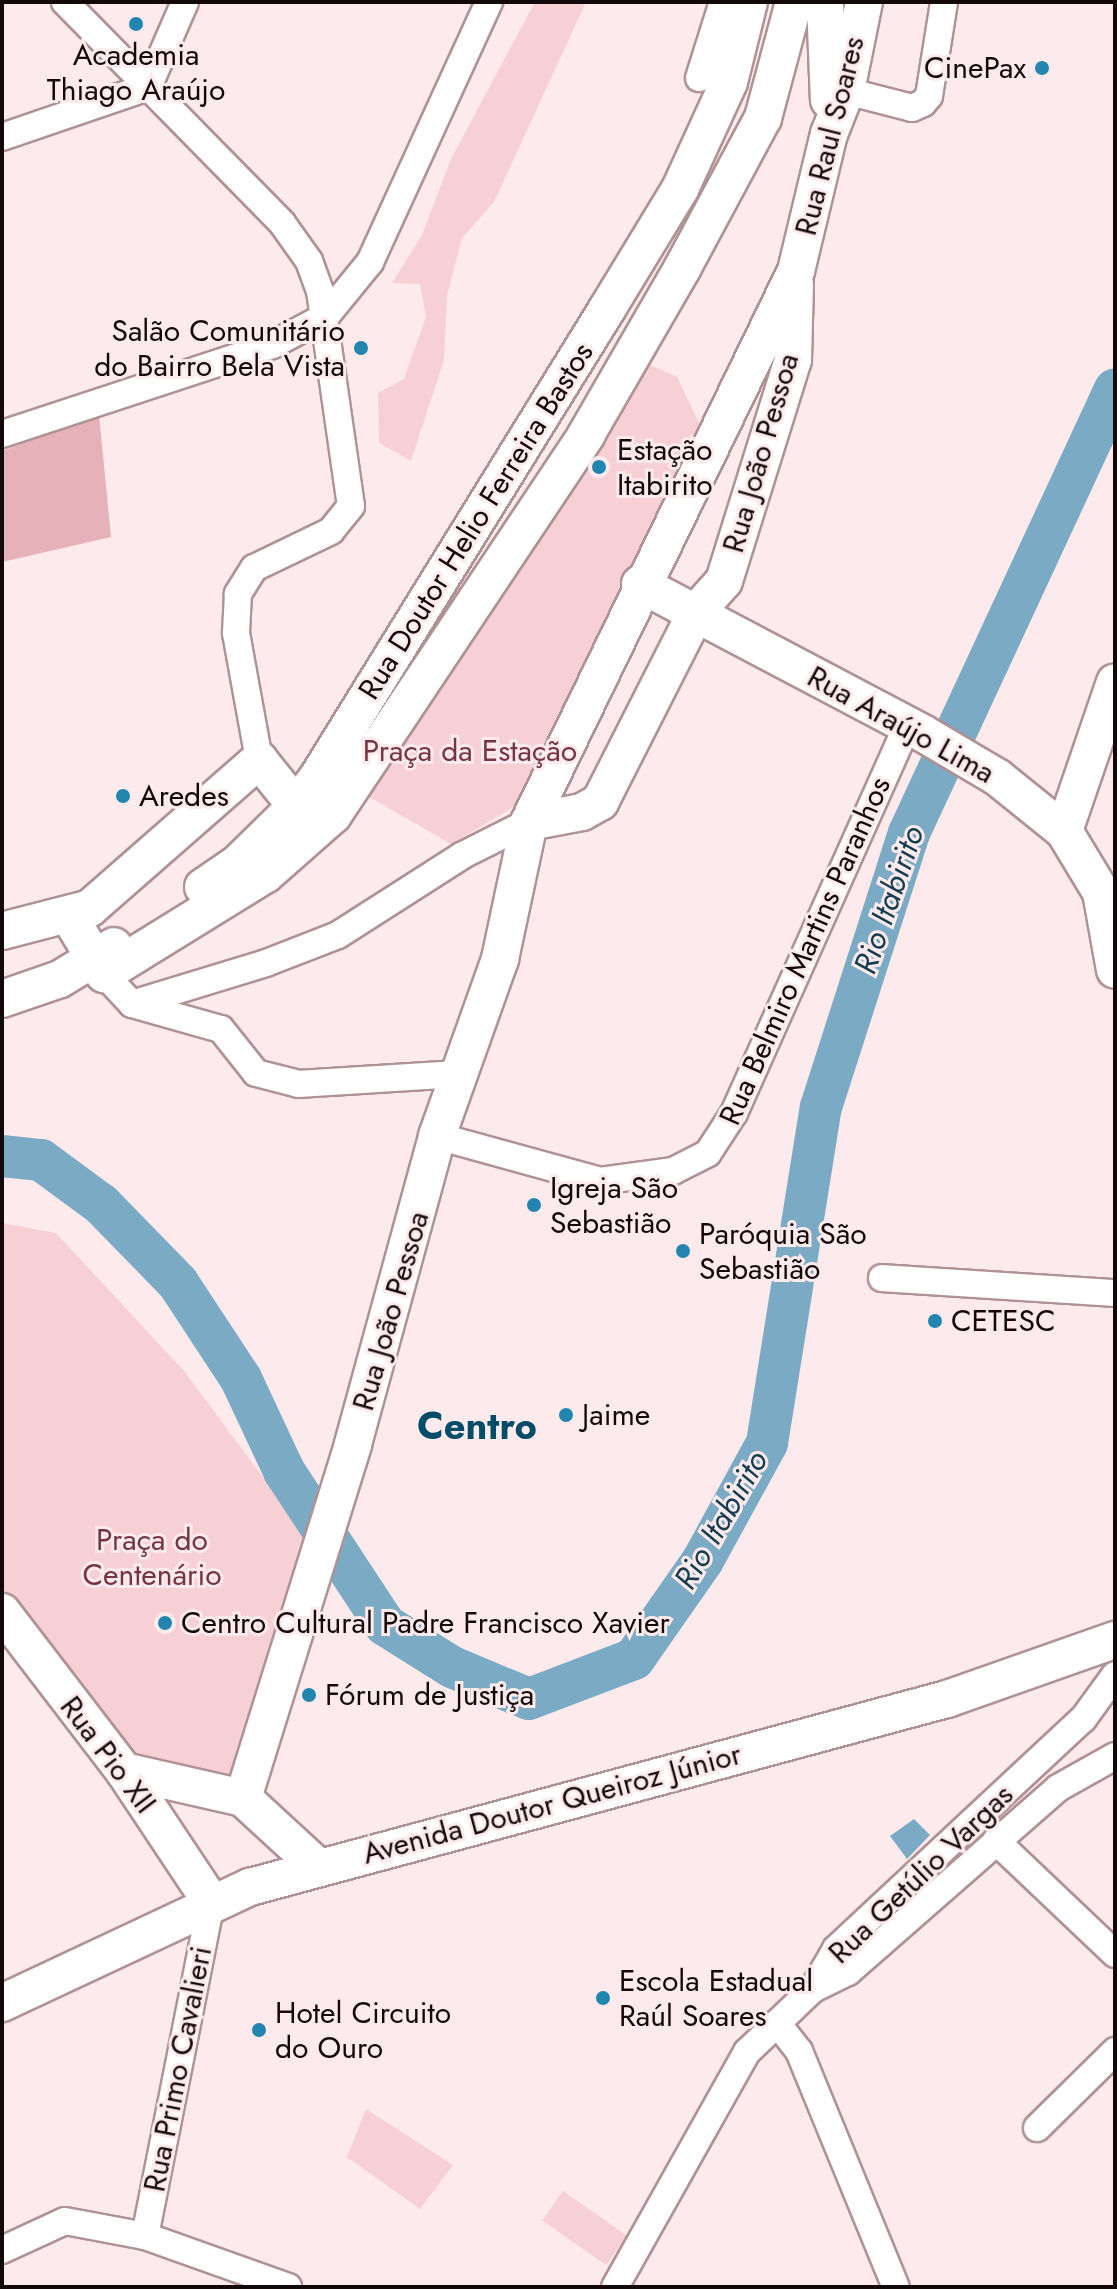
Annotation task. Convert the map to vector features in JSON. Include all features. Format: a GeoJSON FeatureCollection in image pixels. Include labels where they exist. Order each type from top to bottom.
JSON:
{"type":"FeatureCollection","features":[{"type":"Feature","properties":{"kind":"main road","name":"Rua Doutor Helio Ferreira Bastos"},"geometry":{"type":"LineString","coordinates":[[100,966],[238,863],[296,806],[680,189],[729,82],[749,2]]}},
{"type":"Feature","properties":{"kind":"main road"},"geometry":{"type":"LineString","coordinates":[[2,999],[100,966],[266,874],[333,815],[586,435],[763,118],[794,2]]}},
{"type":"Feature","properties":{"kind":"main road"},"geometry":{"type":"LineString","coordinates":[[779,60],[825,2]]}},
{"type":"Feature","properties":{"kind":"main road"},"geometry":{"type":"LineString","coordinates":[[825,2],[829,134]]}},
{"type":"Feature","properties":{"kind":"main road","name":"Rua Raul Soares"},"geometry":{"type":"LineString","coordinates":[[796,271],[829,134],[846,91],[864,2]]}},
{"type":"Feature","properties":{"kind":"main road","name":"Rua João Pessoa"},"geometry":{"type":"LineString","coordinates":[[243,1798],[350,1457],[437,1136],[500,959],[529,822],[640,584],[796,271]]}},
{"type":"Feature","properties":{"kind":"main road","name":"Rua João Pessoa"},"geometry":{"type":"LineString","coordinates":[[529,822],[582,812],[600,802],[697,611],[724,581],[793,360],[796,271]]}},
{"type":"Feature","properties":{"kind":"main road","name":"Rua Araújo Lima"},"geometry":{"type":"LineString","coordinates":[[640,584],[697,611],[997,777],[1064,831],[1108,905]]}},
{"type":"Feature","properties":{"kind":"main road"},"geometry":{"type":"LineString","coordinates":[[1064,831],[1115,682]]}},
{"type":"Feature","properties":{"kind":"main road"},"geometry":{"type":"LineString","coordinates":[[2,931],[69,916],[90,908],[259,760],[296,806]]}},
{"type":"Feature","properties":{"kind":"main road"},"geometry":{"type":"LineString","coordinates":[[1108,905],[1115,970]]}},
{"type":"Feature","properties":{"kind":"main road"},"geometry":{"type":"LineString","coordinates":[[69,916],[100,966]]}},
{"type":"Feature","properties":{"kind":"main road","name":"Rua Pio XII"},"geometry":{"type":"LineString","coordinates":[[5,1623],[124,1771],[211,1902]]}},
{"type":"Feature","properties":{"kind":"main road","name":"Avenida Doutor Queiroz Júnior"},"geometry":{"type":"LineString","coordinates":[[2,2003],[211,1902],[317,1866],[947,1699],[1115,1640]]}},
{"type":"Feature","properties":{"kind":"main road"},"geometry":{"type":"LineString","coordinates":[[124,1771],[243,1798],[317,1866]]}},
{"type":"Feature","properties":{"kind":"street"},"geometry":{"type":"LineString","coordinates":[[65,2],[299,244],[315,276],[326,316],[351,506],[331,531],[254,568],[238,594],[236,633],[259,760]]}},
{"type":"Feature","properties":{"kind":"street"},"geometry":{"type":"LineString","coordinates":[[2,137],[148,87],[185,2]]}},
{"type":"Feature","properties":{"kind":"street"},"geometry":{"type":"LineString","coordinates":[[2,434],[272,345],[326,316],[370,262],[489,2]]}},
{"type":"Feature","properties":{"kind":"street"},"geometry":{"type":"LineString","coordinates":[[699,78],[723,2]]}},
{"type":"Feature","properties":{"kind":"street"},"geometry":{"type":"LineString","coordinates":[[846,91],[912,108],[923,103],[929,96],[944,2]]}},
{"type":"Feature","properties":{"kind":"street","name":"Rua Belmiro Martins Paranhos"},"geometry":{"type":"LineString","coordinates":[[437,1136],[600,1181],[644,1177],[698,1161],[725,1130],[915,730]]}},
{"type":"Feature","properties":{"kind":"street"},"geometry":{"type":"LineString","coordinates":[[132,1004],[266,963],[338,935],[463,855],[529,822]]}},
{"type":"Feature","properties":{"kind":"street"},"geometry":{"type":"LineString","coordinates":[[100,966],[132,1004],[221,1029],[256,1073],[299,1084],[457,1074]]}},
{"type":"Feature","properties":{"kind":"street"},"geometry":{"type":"LineString","coordinates":[[882,1278],[1115,1293]]}},
{"type":"Feature","properties":{"kind":"street","name":"Rua Getúlio Vargas"},"geometry":{"type":"LineString","coordinates":[[615,2287],[747,2052],[813,1989],[836,1949],[1083,1719],[1115,1675]]}},
{"type":"Feature","properties":{"kind":"street"},"geometry":{"type":"LineString","coordinates":[[813,1989],[848,1972],[1058,1788],[1115,1756]]}},
{"type":"Feature","properties":{"kind":"street"},"geometry":{"type":"LineString","coordinates":[[996,1841],[1115,1954]]}},
{"type":"Feature","properties":{"kind":"street","name":"Rua Primo Cavalieri"},"geometry":{"type":"LineString","coordinates":[[145,2236],[211,1902]]}},
{"type":"Feature","properties":{"kind":"street"},"geometry":{"type":"LineString","coordinates":[[777,2023],[799,2051],[896,2287]]}},
{"type":"Feature","properties":{"kind":"street"},"geometry":{"type":"LineString","coordinates":[[1037,2128],[1115,2051]]}},
{"type":"Feature","properties":{"kind":"street"},"geometry":{"type":"LineString","coordinates":[[2,2250],[65,2221],[145,2236],[288,2287]]}},
{"type":"Feature","properties":{"kind":"green space"},"geometry":{"type":"Polygon","coordinates":[[[535,2],[586,2],[494,202],[462,238],[447,296],[444,360],[411,461],[379,443],[378,393],[404,379],[426,317],[420,284],[392,283],[422,235],[451,159],[535,2]]]}},
{"type":"Feature","properties":{"kind":"green space","name":"Praça da Estação"},"geometry":{"type":"Polygon","coordinates":[[[646,363],[677,377],[700,425],[524,801],[451,844],[359,791],[646,363]]]}},
{"type":"Feature","properties":{"kind":"green space","name":"Praça do Centenário"},"geometry":{"type":"Polygon","coordinates":[[[2,1223],[56,1233],[184,1371],[306,1535],[228,1782],[129,1754],[2,1588],[2,1223]]]}},
{"type":"Feature","properties":{"kind":"green space"},"geometry":{"type":"Polygon","coordinates":[[[366,2109],[453,2165],[420,2209],[347,2157],[366,2109]]]}},
{"type":"Feature","properties":{"kind":"green space"},"geometry":{"type":"Polygon","coordinates":[[[563,2191],[627,2236],[606,2265],[542,2220],[563,2191]]]}},
{"type":"Feature","properties":{"kind":"shaded area"},"geometry":{"type":"Polygon","coordinates":[[[99,415],[111,537],[2,562],[2,451],[99,415]]]}},
{"type":"Feature","properties":{"kind":"water"},"geometry":{"type":"Polygon","coordinates":[[[914,1819],[930,1835],[907,1859],[890,1836],[914,1819]]]}},
{"type":"Feature","properties":{"kind":"waterway","name":"Rio Itabirito"},"geometry":{"type":"LineString","coordinates":[[2,1156],[41,1160],[101,1204],[178,1283],[241,1379],[284,1471],[385,1625],[452,1667],[529,1699],[634,1659],[703,1560],[767,1443],[821,1107],[909,833],[1115,389]]}},
{"type":"Feature","properties":{"kind":"place","name":"Academia Thiago Araújo"},"geometry":{"type":"Point","coordinates":[136,24]}},
{"type":"Feature","properties":{"kind":"place","name":"CinePax"},"geometry":{"type":"Point","coordinates":[1042,68]}},
{"type":"Feature","properties":{"kind":"place","name":"Salão Comunitário do Bairro Bela Vista"},"geometry":{"type":"Point","coordinates":[361,348]}},
{"type":"Feature","properties":{"kind":"place","name":"Estação Itabirito"},"geometry":{"type":"Point","coordinates":[599,467]}},
{"type":"Feature","properties":{"kind":"place","name":"Aredes"},"geometry":{"type":"Point","coordinates":[123,796]}},
{"type":"Feature","properties":{"kind":"place","name":"Igreja São Sebastião"},"geometry":{"type":"Point","coordinates":[534,1205]}},
{"type":"Feature","properties":{"kind":"place","name":"Paróquia São Sebastião"},"geometry":{"type":"Point","coordinates":[683,1251]}},
{"type":"Feature","properties":{"kind":"place","name":"CETESC"},"geometry":{"type":"Point","coordinates":[935,1321]}},
{"type":"Feature","properties":{"kind":"place","name":"Jaime"},"geometry":{"type":"Point","coordinates":[566,1415]}},
{"type":"Feature","properties":{"kind":"place","name":"Centro Cultural Padre Francisco Xavier"},"geometry":{"type":"Point","coordinates":[165,1623]}},
{"type":"Feature","properties":{"kind":"place","name":"Fórum de Justiça"},"geometry":{"type":"Point","coordinates":[309,1695]}},
{"type":"Feature","properties":{"kind":"place","name":"Escola Estadual Raúl Soares"},"geometry":{"type":"Point","coordinates":[603,1998]}},
{"type":"Feature","properties":{"kind":"place","name":"Hotel Circuito do Ouro"},"geometry":{"type":"Point","coordinates":[259,2030]}},
{"type":"Feature","properties":{"kind":"district","name":"Centro"},"geometry":{"type":"Point","coordinates":[477,1426]}}]}
